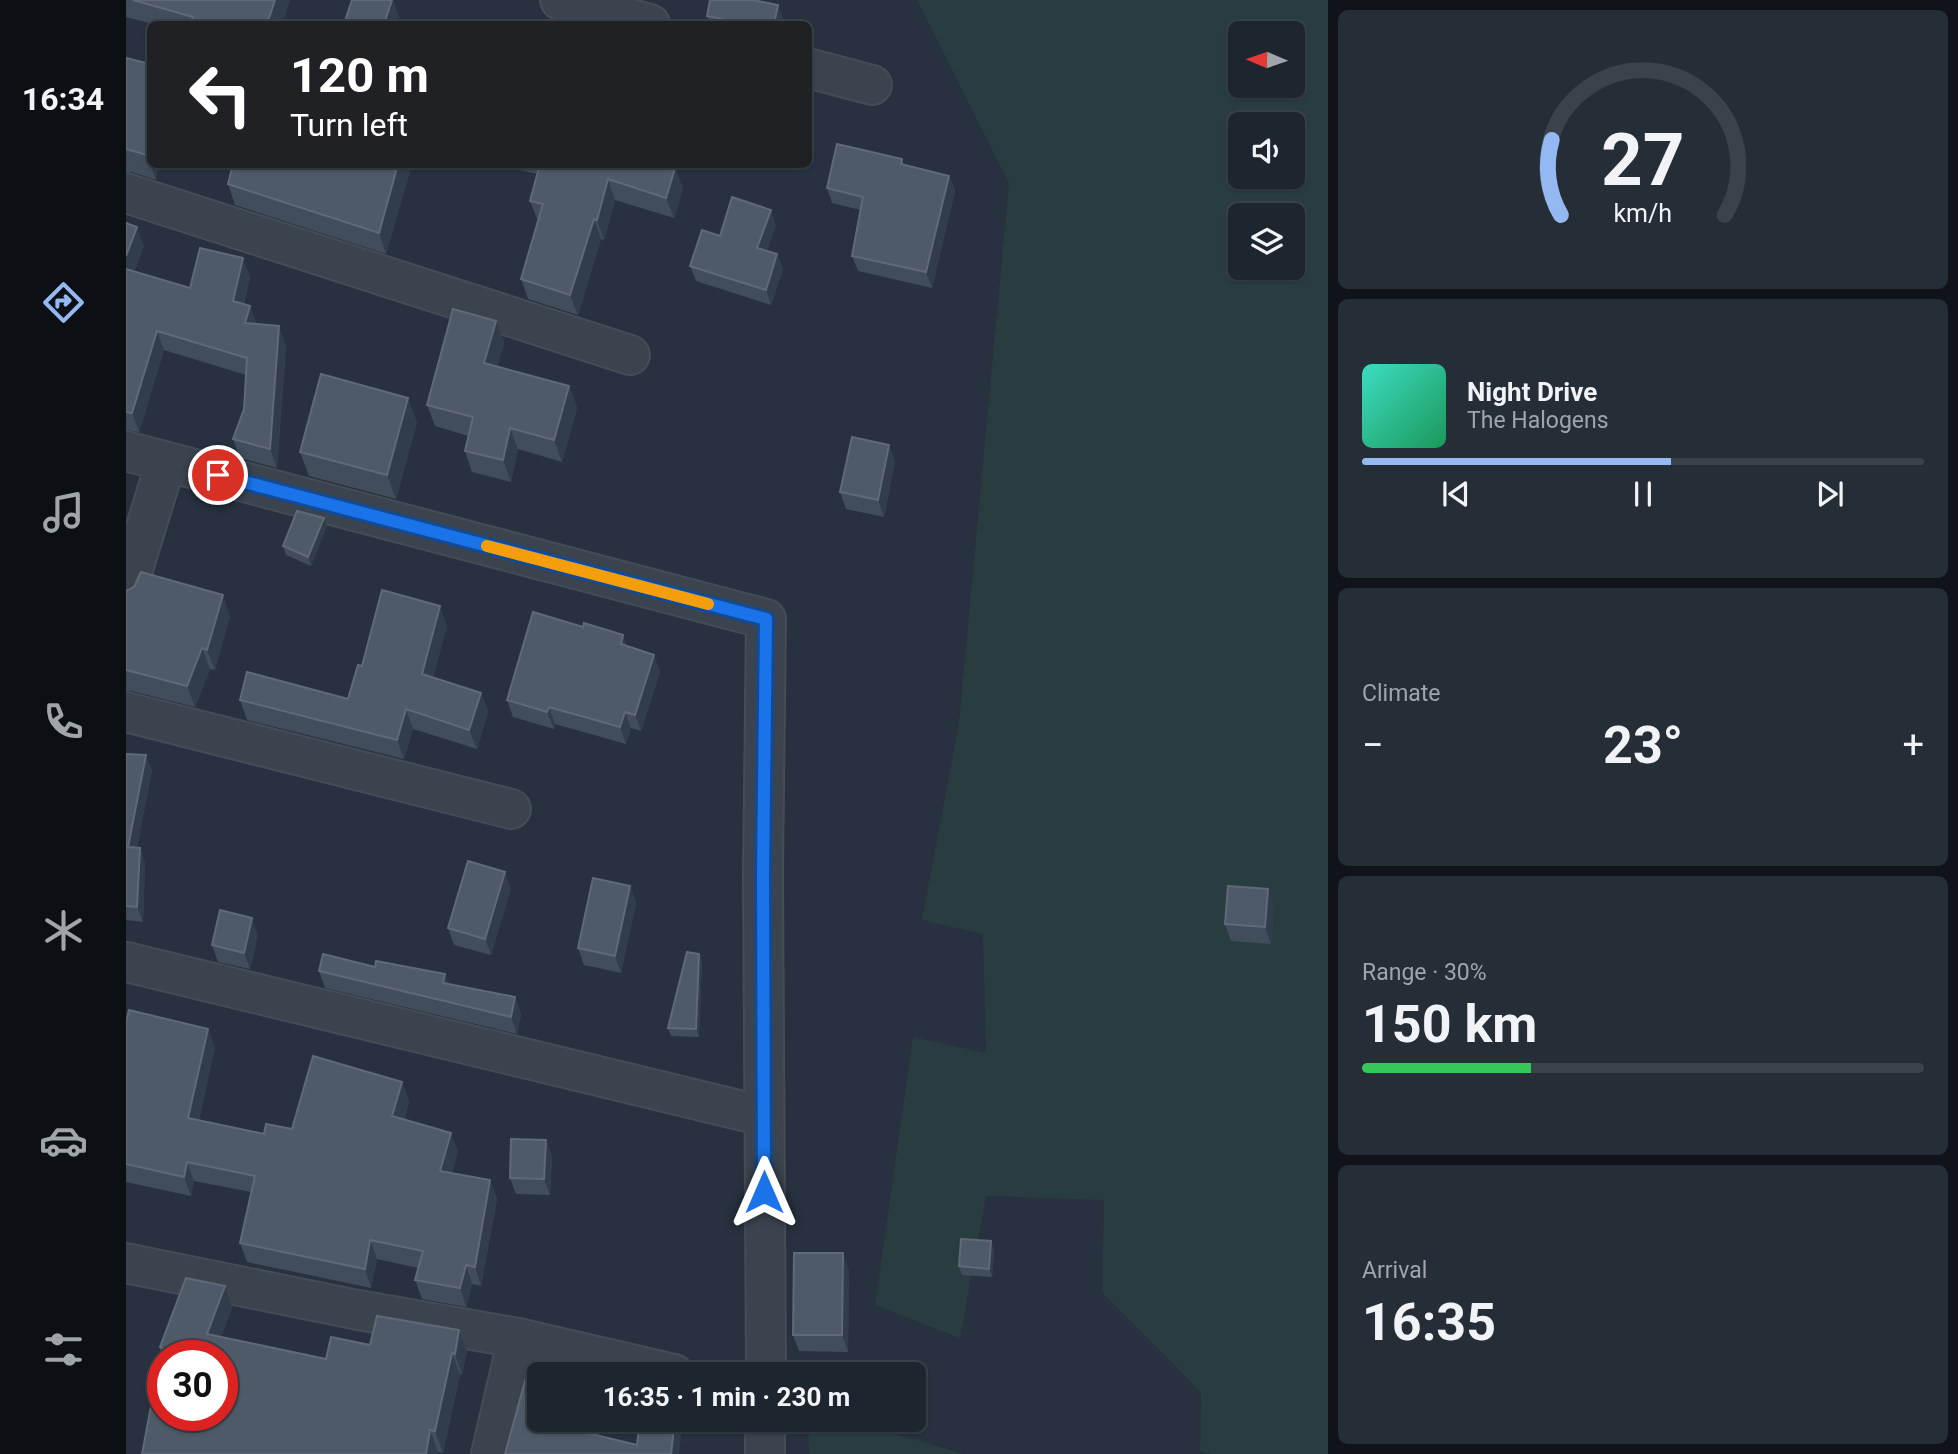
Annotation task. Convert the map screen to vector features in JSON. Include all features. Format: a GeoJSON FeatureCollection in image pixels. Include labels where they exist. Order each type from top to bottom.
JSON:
{"type":"FeatureCollection","features":[{"type":"Feature","properties":{"kind":"street"},"geometry":{"type":"LineString","coordinates":[[560,0],[639,21]]}},
{"type":"Feature","properties":{"kind":"street"},"geometry":{"type":"LineString","coordinates":[[812,69],[872,85]]}},
{"type":"Feature","properties":{"kind":"street"},"geometry":{"type":"LineString","coordinates":[[126,193],[630,355]]}},
{"type":"Feature","properties":{"kind":"street"},"geometry":{"type":"LineString","coordinates":[[126,451],[766,619],[764,1116],[759,1362]]}},
{"type":"Feature","properties":{"kind":"street"},"geometry":{"type":"LineString","coordinates":[[126,592],[166,462]]}},
{"type":"Feature","properties":{"kind":"street"},"geometry":{"type":"LineString","coordinates":[[126,712],[511,809]]}},
{"type":"Feature","properties":{"kind":"street"},"geometry":{"type":"LineString","coordinates":[[126,962],[764,1116]]}},
{"type":"Feature","properties":{"kind":"street"},"geometry":{"type":"LineString","coordinates":[[126,1263],[358,1310],[518,1338],[622,1362]]}},
{"type":"Feature","properties":{"kind":"street"},"geometry":{"type":"LineString","coordinates":[[491,1454],[518,1338]]}},
{"type":"Feature","properties":{"kind":"street"},"geometry":{"type":"LineString","coordinates":[[765,1432],[765,1454]]}},
{"type":"Feature","properties":{"kind":"green space"},"geometry":{"type":"Polygon","coordinates":[[[917,0],[1328,0],[1328,1454],[1211,1454],[1200,1451],[1201,1392],[1102,1292],[1104,1200],[986,1196],[960,1338],[875,1305],[913,1037],[986,1053],[983,934],[922,920],[959,723],[1009,183],[917,0]]]}},
{"type":"Feature","properties":{"kind":"green space"},"geometry":{"type":"Polygon","coordinates":[[[808,1432],[889,1432],[963,1454],[809,1454],[808,1432]]]}},
{"type":"Feature","properties":{"kind":"building"},"geometry":{"type":"Polygon","coordinates":[[[133,0],[275,0],[268,21],[192,21],[193,17],[133,0]]]}},
{"type":"Feature","properties":{"kind":"building"},"geometry":{"type":"Polygon","coordinates":[[[352,0],[392,0],[385,21],[345,21],[352,0]]]}},
{"type":"Feature","properties":{"kind":"building"},"geometry":{"type":"Polygon","coordinates":[[[710,0],[753,0],[778,5],[775,21],[732,21],[707,16],[710,0]]]}},
{"type":"Feature","properties":{"kind":"building"},"geometry":{"type":"Polygon","coordinates":[[[126,58],[147,63],[147,155],[126,149],[126,58]]]}},
{"type":"Feature","properties":{"kind":"building"},"geometry":{"type":"Polygon","coordinates":[[[837,144],[902,159],[901,164],[949,176],[926,272],[852,256],[863,197],[827,188],[837,144]]]}},
{"type":"Feature","properties":{"kind":"building"},"geometry":{"type":"Polygon","coordinates":[[[232,168],[397,168],[379,233],[228,184],[232,168]]]}},
{"type":"Feature","properties":{"kind":"building"},"geometry":{"type":"Polygon","coordinates":[[[539,168],[675,168],[666,198],[608,179],[597,220],[594,219],[570,295],[521,279],[543,204],[530,201],[539,168]]]}},
{"type":"Feature","properties":{"kind":"building"},"geometry":{"type":"Polygon","coordinates":[[[732,197],[771,210],[757,248],[777,254],[766,290],[690,266],[702,230],[720,236],[732,197]]]}},
{"type":"Feature","properties":{"kind":"building"},"geometry":{"type":"Polygon","coordinates":[[[126,223],[137,227],[126,256],[126,223]]]}},
{"type":"Feature","properties":{"kind":"building"},"geometry":{"type":"Polygon","coordinates":[[[200,248],[243,258],[233,301],[250,306],[245,323],[279,326],[270,449],[233,439],[244,409],[247,358],[157,331],[132,413],[126,412],[126,269],[190,288],[200,248]]]}},
{"type":"Feature","properties":{"kind":"building"},"geometry":{"type":"Polygon","coordinates":[[[453,309],[496,321],[484,363],[569,386],[554,440],[510,428],[503,460],[465,451],[473,417],[427,405],[453,309]]]}},
{"type":"Feature","properties":{"kind":"building"},"geometry":{"type":"Polygon","coordinates":[[[321,374],[408,398],[387,475],[300,452],[321,374]]]}},
{"type":"Feature","properties":{"kind":"building"},"geometry":{"type":"Polygon","coordinates":[[[852,437],[889,445],[878,500],[840,492],[852,437]]]}},
{"type":"Feature","properties":{"kind":"building"},"geometry":{"type":"Polygon","coordinates":[[[297,511],[324,518],[308,557],[283,546],[297,511]]]}},
{"type":"Feature","properties":{"kind":"building"},"geometry":{"type":"Polygon","coordinates":[[[141,572],[223,595],[207,650],[202,648],[187,686],[126,670],[126,591],[134,587],[141,572]]]}},
{"type":"Feature","properties":{"kind":"building"},"geometry":{"type":"Polygon","coordinates":[[[382,590],[440,606],[422,674],[481,693],[469,730],[406,709],[397,740],[240,700],[247,672],[348,699],[358,665],[362,666],[382,590]]]}},
{"type":"Feature","properties":{"kind":"building"},"geometry":{"type":"Polygon","coordinates":[[[533,612],[583,627],[584,623],[623,635],[621,644],[654,655],[635,715],[625,712],[620,727],[549,707],[547,712],[507,700],[533,612]]]}},
{"type":"Feature","properties":{"kind":"building"},"geometry":{"type":"Polygon","coordinates":[[[126,754],[146,755],[128,847],[140,848],[137,907],[126,906],[126,754]]]}},
{"type":"Feature","properties":{"kind":"building"},"geometry":{"type":"Polygon","coordinates":[[[468,861],[505,872],[485,939],[448,928],[468,861]]]}},
{"type":"Feature","properties":{"kind":"building"},"geometry":{"type":"Polygon","coordinates":[[[593,878],[630,886],[615,956],[578,948],[593,878]]]}},
{"type":"Feature","properties":{"kind":"building"},"geometry":{"type":"Polygon","coordinates":[[[1228,886],[1268,889],[1265,927],[1225,924],[1228,886]]]}},
{"type":"Feature","properties":{"kind":"building"},"geometry":{"type":"Polygon","coordinates":[[[220,910],[252,918],[244,953],[212,945],[220,910]]]}},
{"type":"Feature","properties":{"kind":"building"},"geometry":{"type":"Polygon","coordinates":[[[687,952],[699,954],[696,1029],[668,1028],[687,952]]]}},
{"type":"Feature","properties":{"kind":"building"},"geometry":{"type":"Polygon","coordinates":[[[323,954],[375,967],[376,961],[445,974],[443,983],[515,997],[511,1017],[319,971],[323,954]]]}},
{"type":"Feature","properties":{"kind":"building"},"geometry":{"type":"Polygon","coordinates":[[[129,1010],[208,1029],[188,1118],[264,1134],[266,1124],[292,1129],[313,1056],[402,1082],[392,1116],[451,1133],[440,1171],[490,1180],[475,1267],[466,1265],[460,1288],[415,1280],[423,1251],[370,1240],[365,1269],[240,1243],[255,1176],[187,1162],[184,1177],[126,1164],[126,1022],[129,1010]]]}},
{"type":"Feature","properties":{"kind":"building"},"geometry":{"type":"Polygon","coordinates":[[[511,1139],[546,1140],[544,1179],[510,1178],[511,1139]]]}},
{"type":"Feature","properties":{"kind":"building"},"geometry":{"type":"Polygon","coordinates":[[[961,1239],[991,1241],[989,1269],[959,1266],[961,1239]]]}},
{"type":"Feature","properties":{"kind":"building"},"geometry":{"type":"Polygon","coordinates":[[[794,1253],[843,1253],[842,1335],[793,1335],[794,1253]]]}},
{"type":"Feature","properties":{"kind":"building"},"geometry":{"type":"Polygon","coordinates":[[[186,1278],[225,1286],[207,1334],[236,1340],[163,1340],[186,1278]]]}},
{"type":"Feature","properties":{"kind":"building"},"geometry":{"type":"Polygon","coordinates":[[[377,1316],[459,1330],[435,1431],[430,1430],[426,1454],[142,1454],[147,1428],[147,1431],[238,1431],[238,1341],[326,1359],[331,1337],[370,1345],[377,1316]]]}},
{"type":"Feature","properties":{"kind":"building"},"geometry":{"type":"Polygon","coordinates":[[[527,1374],[527,1432],[584,1432],[637,1445],[638,1432],[674,1432],[671,1454],[505,1454],[527,1374]]]}},
{"type":"Feature","properties":{"kind":"slow traffic"},"geometry":{"type":"LineString","coordinates":[[487,546],[708,604]]}},
{"type":"Feature","properties":{"kind":"route"},"geometry":{"type":"LineString","coordinates":[[218,475],[766,619],[763,873],[764,1192]]}}]}
